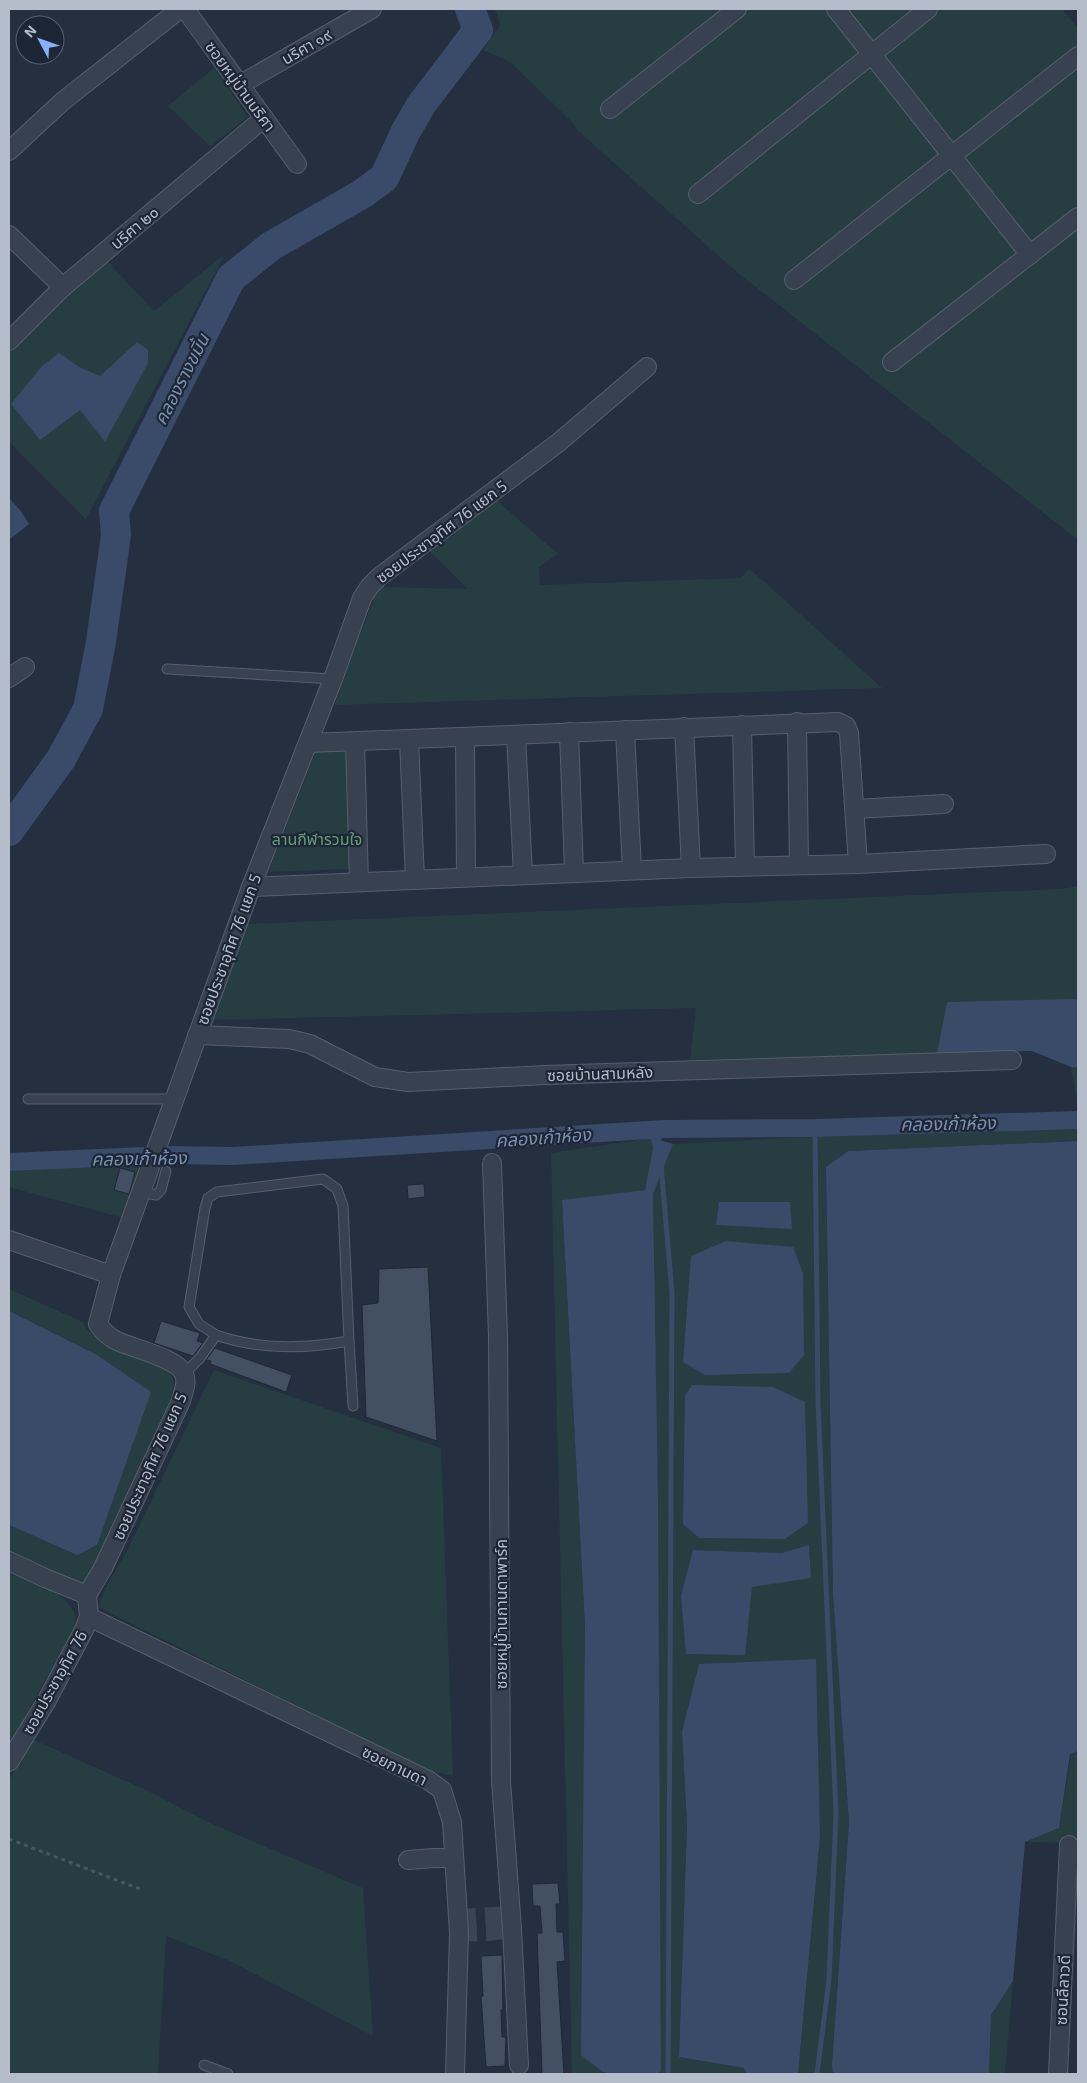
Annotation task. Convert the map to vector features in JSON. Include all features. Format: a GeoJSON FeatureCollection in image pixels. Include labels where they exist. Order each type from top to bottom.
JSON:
{"type":"FeatureCollection","features":[{"type":"Feature","properties":{"kind":"street"},"geometry":{"type":"LineString","coordinates":[[9,151],[63,101],[180,9]]}},
{"type":"Feature","properties":{"kind":"street","name":"ซอยหมู่บ้านนริศา"},"geometry":{"type":"LineString","coordinates":[[185,9],[297,164]]}},
{"type":"Feature","properties":{"kind":"street","name":"นริศา ๑๙"},"geometry":{"type":"LineString","coordinates":[[241,84],[372,9]]}},
{"type":"Feature","properties":{"kind":"street"},"geometry":{"type":"LineString","coordinates":[[610,110],[737,9]]}},
{"type":"Feature","properties":{"kind":"street"},"geometry":{"type":"LineString","coordinates":[[836,9],[1030,255]]}},
{"type":"Feature","properties":{"kind":"street"},"geometry":{"type":"LineString","coordinates":[[698,194],[928,9]]}},
{"type":"Feature","properties":{"kind":"street"},"geometry":{"type":"LineString","coordinates":[[794,280],[1078,56]]}},
{"type":"Feature","properties":{"kind":"street","name":"นริศา ๒๐"},"geometry":{"type":"LineString","coordinates":[[9,342],[63,287],[264,118]]}},
{"type":"Feature","properties":{"kind":"street"},"geometry":{"type":"LineString","coordinates":[[892,362],[1078,217]]}},
{"type":"Feature","properties":{"kind":"street"},"geometry":{"type":"LineString","coordinates":[[9,234],[63,287]]}},
{"type":"Feature","properties":{"kind":"street","name":"ซอยประชาอุทิศ 76 แยก 5"},"geometry":{"type":"LineString","coordinates":[[87,1595],[103,1568],[186,1384],[184,1374],[173,1363],[114,1340],[98,1324],[111,1275],[251,887],[333,678],[362,598],[379,577],[558,443],[647,367]]}},
{"type":"Feature","properties":{"kind":"street"},"geometry":{"type":"LineString","coordinates":[[9,678],[25,667]]}},
{"type":"Feature","properties":{"kind":"street"},"geometry":{"type":"LineString","coordinates":[[308,743],[797,722],[838,722],[846,726],[849,733],[858,864]]}},
{"type":"Feature","properties":{"kind":"street"},"geometry":{"type":"LineString","coordinates":[[797,722],[799,865]]}},
{"type":"Feature","properties":{"kind":"street"},"geometry":{"type":"LineString","coordinates":[[742,725],[745,866]]}},
{"type":"Feature","properties":{"kind":"street"},"geometry":{"type":"LineString","coordinates":[[684,727],[690,868]]}},
{"type":"Feature","properties":{"kind":"street"},"geometry":{"type":"LineString","coordinates":[[625,730],[632,870]]}},
{"type":"Feature","properties":{"kind":"street"},"geometry":{"type":"LineString","coordinates":[[569,732],[574,872]]}},
{"type":"Feature","properties":{"kind":"street"},"geometry":{"type":"LineString","coordinates":[[516,735],[523,875]]}},
{"type":"Feature","properties":{"kind":"street"},"geometry":{"type":"LineString","coordinates":[[465,737],[466,877]]}},
{"type":"Feature","properties":{"kind":"street"},"geometry":{"type":"LineString","coordinates":[[410,740],[414,880]]}},
{"type":"Feature","properties":{"kind":"street"},"geometry":{"type":"LineString","coordinates":[[355,742],[359,882]]}},
{"type":"Feature","properties":{"kind":"street"},"geometry":{"type":"LineString","coordinates":[[855,809],[944,804]]}},
{"type":"Feature","properties":{"kind":"street"},"geometry":{"type":"LineString","coordinates":[[251,887],[574,872],[858,864],[1046,854]]}},
{"type":"Feature","properties":{"kind":"street","name":"ซอยบ้านสามหลัง"},"geometry":{"type":"LineString","coordinates":[[197,1035],[289,1039],[310,1044],[375,1076],[408,1082],[545,1075],[1012,1060]]}},
{"type":"Feature","properties":{"kind":"street","name":"ซอยหมู่บ้านกานดาพาร์ค"},"geometry":{"type":"LineString","coordinates":[[492,1163],[498,1336],[501,1782],[512,1929],[519,2065]]}},
{"type":"Feature","properties":{"kind":"street"},"geometry":{"type":"LineString","coordinates":[[9,1240],[111,1275]]}},
{"type":"Feature","properties":{"kind":"street"},"geometry":{"type":"LineString","coordinates":[[9,1560],[45,1578],[87,1595]]}},
{"type":"Feature","properties":{"kind":"street","name":"ซอยประชาอุทิศ 76"},"geometry":{"type":"LineString","coordinates":[[9,1762],[63,1671],[89,1617],[87,1595]]}},
{"type":"Feature","properties":{"kind":"street","name":"ซอยกานดา"},"geometry":{"type":"LineString","coordinates":[[89,1617],[428,1780],[442,1790],[452,1822],[459,1932],[455,2074]]}},
{"type":"Feature","properties":{"kind":"street","name":"ซอนลีลาวดี"},"geometry":{"type":"LineString","coordinates":[[1058,2074],[1069,1846]]}},
{"type":"Feature","properties":{"kind":"street"},"geometry":{"type":"LineString","coordinates":[[408,1860],[454,1858]]}},
{"type":"Feature","properties":{"kind":"lane"},"geometry":{"type":"LineString","coordinates":[[167,669],[333,678]]}},
{"type":"Feature","properties":{"kind":"lane"},"geometry":{"type":"LineString","coordinates":[[28,1098],[174,1099]]}},
{"type":"Feature","properties":{"kind":"lane"},"geometry":{"type":"LineString","coordinates":[[140,1192],[156,1195],[161,1190],[166,1171]]}},
{"type":"Feature","properties":{"kind":"lane"},"geometry":{"type":"LineString","coordinates":[[350,1341],[320,1346],[281,1347],[237,1342],[216,1335],[199,1324],[189,1307],[208,1198],[216,1192],[323,1179],[337,1189],[343,1206],[350,1341],[353,1406]]}},
{"type":"Feature","properties":{"kind":"lane"},"geometry":{"type":"LineString","coordinates":[[184,1374],[200,1358],[216,1335]]}},
{"type":"Feature","properties":{"kind":"lane"},"geometry":{"type":"LineString","coordinates":[[204,2065],[228,2074]]}},
{"type":"Feature","properties":{"kind":"path"},"geometry":{"type":"LineString","coordinates":[[9,1839],[140,1889]]}},
{"type":"Feature","properties":{"kind":"green space"},"geometry":{"type":"Polygon","coordinates":[[[495,9],[1062,9],[1078,28],[1078,540],[738,273],[578,131],[573,123],[510,62],[483,50],[500,25],[495,9]]]}},
{"type":"Feature","properties":{"kind":"green space"},"geometry":{"type":"Polygon","coordinates":[[[214,68],[248,117],[210,146],[168,106],[214,68]]]}},
{"type":"Feature","properties":{"kind":"green space"},"geometry":{"type":"Polygon","coordinates":[[[225,254],[86,519],[9,442],[9,349],[64,292],[107,261],[154,311],[225,254]]]}},
{"type":"Feature","properties":{"kind":"green space"},"geometry":{"type":"Polygon","coordinates":[[[494,498],[558,554],[539,567],[540,585],[740,578],[750,569],[882,688],[335,705],[350,657],[379,587],[468,589],[426,548],[494,498]]]}},
{"type":"Feature","properties":{"kind":"green space","name":"ลานกีฬารวมใจ"},"geometry":{"type":"Polygon","coordinates":[[[318,746],[348,746],[351,869],[268,872],[318,746]]]}},
{"type":"Feature","properties":{"kind":"green space"},"geometry":{"type":"Polygon","coordinates":[[[1078,886],[1078,1000],[947,1002],[937,1053],[690,1060],[696,1008],[214,1020],[247,924],[1061,889],[1078,886]]]}},
{"type":"Feature","properties":{"kind":"green space"},"geometry":{"type":"Polygon","coordinates":[[[1071,1067],[1078,1067],[1078,1106],[1071,1067]]]}},
{"type":"Feature","properties":{"kind":"green space"},"geometry":{"type":"Polygon","coordinates":[[[1078,1127],[1078,1141],[848,1151],[826,1167],[833,1595],[849,1822],[832,2065],[833,2074],[798,2074],[820,1838],[815,1659],[682,1732],[687,1825],[679,2057],[744,2068],[747,2074],[657,2074],[661,2071],[653,1194],[673,1144],[1078,1127]],[[773,1387],[808,1523],[805,1481],[773,1387]],[[693,1550],[752,1586],[811,1578],[782,1553],[693,1550]]]}},
{"type":"Feature","properties":{"kind":"green space"},"geometry":{"type":"Polygon","coordinates":[[[651,1138],[653,1148],[645,1190],[562,1200],[585,1626],[603,2072],[614,2074],[572,2074],[551,1153],[651,1138]]]}},
{"type":"Feature","properties":{"kind":"green space"},"geometry":{"type":"Polygon","coordinates":[[[142,1158],[123,1218],[9,1187],[9,1167],[142,1158]]]}},
{"type":"Feature","properties":{"kind":"green space"},"geometry":{"type":"Polygon","coordinates":[[[9,1289],[83,1322],[87,1330],[163,1367],[172,1375],[177,1394],[93,1577],[84,1586],[9,1550],[9,1525],[77,1555],[18,1317],[9,1311],[9,1289]]]}},
{"type":"Feature","properties":{"kind":"green space"},"geometry":{"type":"Polygon","coordinates":[[[214,1370],[441,1448],[453,1776],[425,1770],[98,1607],[107,1585],[127,1551],[214,1370]]]}},
{"type":"Feature","properties":{"kind":"green space"},"geometry":{"type":"Polygon","coordinates":[[[9,1572],[44,1586],[61,1596],[74,1612],[76,1626],[9,1745],[9,1572]]]}},
{"type":"Feature","properties":{"kind":"green space"},"geometry":{"type":"Polygon","coordinates":[[[32,1739],[148,1791],[210,1823],[363,1888],[373,2036],[230,1961],[166,1936],[158,2074],[9,2074],[9,1780],[32,1739]]]}},
{"type":"Feature","properties":{"kind":"green space"},"geometry":{"type":"Polygon","coordinates":[[[1078,1751],[1078,1843],[1025,1842],[1059,1828],[1071,1754],[1078,1751]]]}},
{"type":"Feature","properties":{"kind":"green space"},"geometry":{"type":"Polygon","coordinates":[[[1013,1981],[1005,2074],[989,2074],[991,2015],[1013,1981]]]}},
{"type":"Feature","properties":{"kind":"water"},"geometry":{"type":"Polygon","coordinates":[[[137,342],[148,350],[148,363],[105,442],[80,410],[40,440],[11,404],[42,366],[59,353],[81,368],[100,376],[137,342]]]}},
{"type":"Feature","properties":{"kind":"water"},"geometry":{"type":"Polygon","coordinates":[[[9,498],[29,524],[9,540],[9,498]]]}},
{"type":"Feature","properties":{"kind":"water"},"geometry":{"type":"Polygon","coordinates":[[[1078,1000],[1078,1067],[1071,1067],[1032,1051],[937,1053],[947,1002],[1078,1000]]]}},
{"type":"Feature","properties":{"kind":"water"},"geometry":{"type":"Polygon","coordinates":[[[651,1138],[673,1144],[653,1194],[658,1501],[661,2071],[657,2074],[614,2074],[603,2072],[581,2055],[585,1626],[562,1200],[645,1190],[653,1148],[651,1138]]]}},
{"type":"Feature","properties":{"kind":"water"},"geometry":{"type":"Polygon","coordinates":[[[1078,1141],[1078,1751],[1070,1754],[1059,1828],[1025,1842],[1013,1981],[991,2015],[989,2074],[833,2074],[832,2065],[849,1822],[833,1595],[826,1167],[848,1151],[1078,1141]]]}},
{"type":"Feature","properties":{"kind":"water"},"geometry":{"type":"Polygon","coordinates":[[[719,1202],[790,1202],[792,1229],[716,1225],[719,1202]]]}},
{"type":"Feature","properties":{"kind":"water"},"geometry":{"type":"Polygon","coordinates":[[[726,1241],[793,1247],[803,1273],[804,1355],[789,1373],[705,1375],[683,1362],[691,1256],[726,1241]]]}},
{"type":"Feature","properties":{"kind":"water"},"geometry":{"type":"Polygon","coordinates":[[[9,1311],[97,1355],[151,1392],[97,1545],[77,1555],[9,1525],[9,1311]]]}},
{"type":"Feature","properties":{"kind":"water"},"geometry":{"type":"Polygon","coordinates":[[[692,1385],[773,1387],[805,1402],[808,1523],[785,1539],[699,1538],[683,1524],[685,1396],[692,1385]]]}},
{"type":"Feature","properties":{"kind":"water"},"geometry":{"type":"Polygon","coordinates":[[[809,1545],[811,1578],[752,1587],[745,1655],[686,1654],[681,1596],[693,1550],[782,1553],[809,1545]]]}},
{"type":"Feature","properties":{"kind":"water"},"geometry":{"type":"Polygon","coordinates":[[[816,1659],[820,1838],[798,2074],[747,2074],[744,2068],[679,2057],[687,1825],[682,1732],[699,1664],[816,1659]]]}},
{"type":"Feature","properties":{"kind":"building"},"geometry":{"type":"Polygon","coordinates":[[[120,1168],[135,1172],[129,1194],[114,1190],[120,1168]]]}},
{"type":"Feature","properties":{"kind":"building"},"geometry":{"type":"Polygon","coordinates":[[[424,1184],[425,1197],[408,1199],[407,1185],[424,1184]]]}},
{"type":"Feature","properties":{"kind":"building"},"geometry":{"type":"Polygon","coordinates":[[[428,1267],[437,1441],[366,1417],[362,1305],[378,1303],[379,1269],[428,1267]]]}},
{"type":"Feature","properties":{"kind":"building"},"geometry":{"type":"Polygon","coordinates":[[[161,1321],[200,1333],[197,1341],[203,1343],[193,1356],[154,1343],[161,1321]]]}},
{"type":"Feature","properties":{"kind":"building"},"geometry":{"type":"Polygon","coordinates":[[[215,1348],[292,1375],[286,1392],[210,1364],[211,1361],[206,1360],[215,1348]]]}},
{"type":"Feature","properties":{"kind":"building"},"geometry":{"type":"Polygon","coordinates":[[[558,1883],[560,1904],[556,1904],[557,1932],[563,1932],[565,1961],[557,1962],[564,2074],[542,2074],[537,1933],[542,1933],[540,1906],[533,1906],[532,1884],[558,1883]]]}},
{"type":"Feature","properties":{"kind":"building"},"geometry":{"type":"Polygon","coordinates":[[[502,1955],[503,2010],[501,2010],[502,2037],[506,2037],[505,2066],[486,2067],[481,1996],[483,1996],[481,1956],[502,1955]]]}},
{"type":"Feature","properties":{"kind":"waterway","name":"คลองรางขมิ้น"},"geometry":{"type":"LineString","coordinates":[[9,831],[61,759],[88,709],[101,642],[116,535],[114,511],[231,278],[271,246],[362,194],[384,178],[406,131],[421,105],[478,30],[470,9]]}},
{"type":"Feature","properties":{"kind":"waterway","name":"คลองเก้าห้อง"},"geometry":{"type":"LineString","coordinates":[[9,1162],[166,1155],[233,1156],[665,1129],[815,1128],[1078,1120]]}},
{"type":"Feature","properties":{"kind":"waterway"},"geometry":{"type":"LineString","coordinates":[[815,1128],[818,1402],[836,1813],[829,1980],[817,2074]]}},
{"type":"Feature","properties":{"kind":"waterway"},"geometry":{"type":"LineString","coordinates":[[658,1130],[660,1147]]}},
{"type":"Feature","properties":{"kind":"waterway"},"geometry":{"type":"LineString","coordinates":[[661,1165],[672,1293],[668,2074]]}},
{"type":"Feature","properties":{"kind":"tunnel"},"geometry":{"type":"LineString","coordinates":[[458,1918],[511,1915]]}},
{"type":"Feature","properties":{"kind":"tunnel"},"geometry":{"type":"LineString","coordinates":[[459,1933],[512,1929]]}}]}
